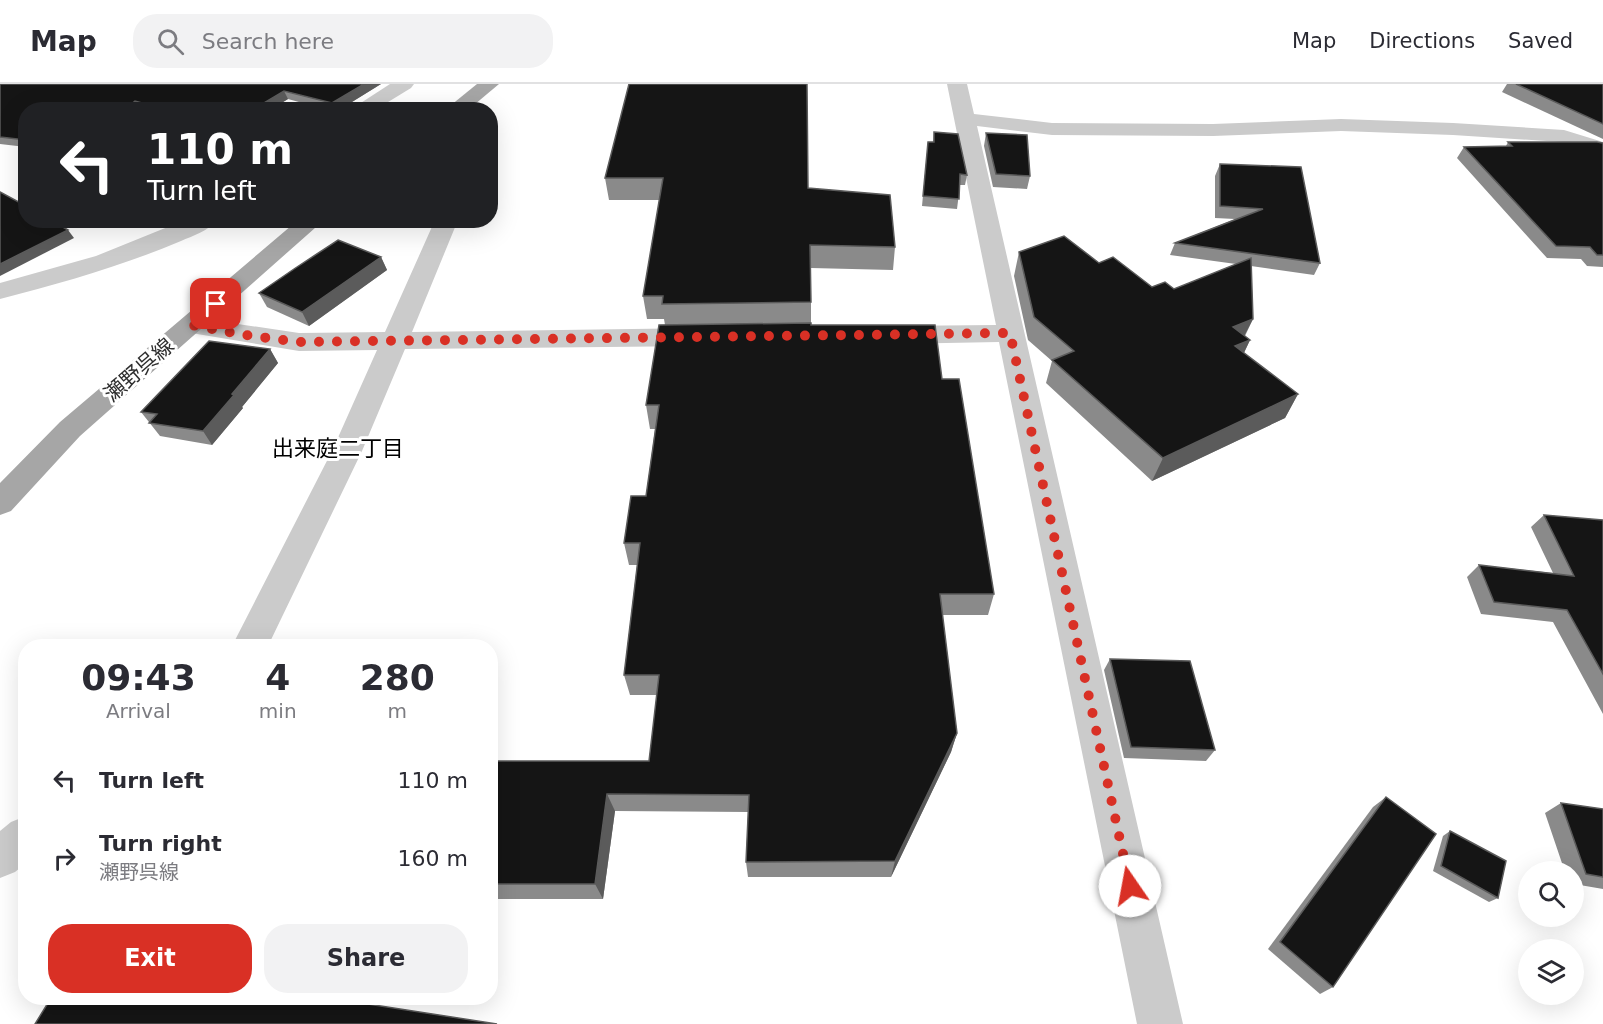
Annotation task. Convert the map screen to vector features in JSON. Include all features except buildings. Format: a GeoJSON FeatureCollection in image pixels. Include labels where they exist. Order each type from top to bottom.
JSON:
{"type":"FeatureCollection","features":[{"type":"Feature","properties":{"kind":"main road"},"geometry":{"type":"LineString","coordinates":[[465,102],[489,84]]}},
{"type":"Feature","properties":{"kind":"main road","name":"瀬野呉線"},"geometry":{"type":"LineString","coordinates":[[0,502],[70,429],[304,228]]}},
{"type":"Feature","properties":{"kind":"street"},"geometry":{"type":"LineString","coordinates":[[374,102],[404,84]]}},
{"type":"Feature","properties":{"kind":"street"},"geometry":{"type":"LineString","coordinates":[[957,84],[1160,1024]]}},
{"type":"Feature","properties":{"kind":"street"},"geometry":{"type":"LineString","coordinates":[[965,118],[1052,129],[1213,130],[1341,125],[1453,129],[1564,136],[1603,149]]}},
{"type":"Feature","properties":{"kind":"street"},"geometry":{"type":"LineString","coordinates":[[0,291],[104,261],[190,228]]}},
{"type":"Feature","properties":{"kind":"street"},"geometry":{"type":"LineString","coordinates":[[253,639],[347,451],[444,228]]}},
{"type":"Feature","properties":{"kind":"street"},"geometry":{"type":"LineString","coordinates":[[191,325],[299,342],[726,336]]}},
{"type":"Feature","properties":{"kind":"street"},"geometry":{"type":"LineString","coordinates":[[868,335],[1010,333]]}},
{"type":"Feature","properties":{"kind":"street"},"geometry":{"type":"LineString","coordinates":[[0,856],[18,842]]}},
{"type":"Feature","properties":{"kind":"district","name":"出来庭二丁目"},"geometry":{"type":"Point","coordinates":[338,448]}},
{"type":"Feature","properties":{"kind":"route"},"geometry":{"type":"LineString","coordinates":[[216,304],[191,325],[299,342],[1010,333],[1130,886]]}}]}
